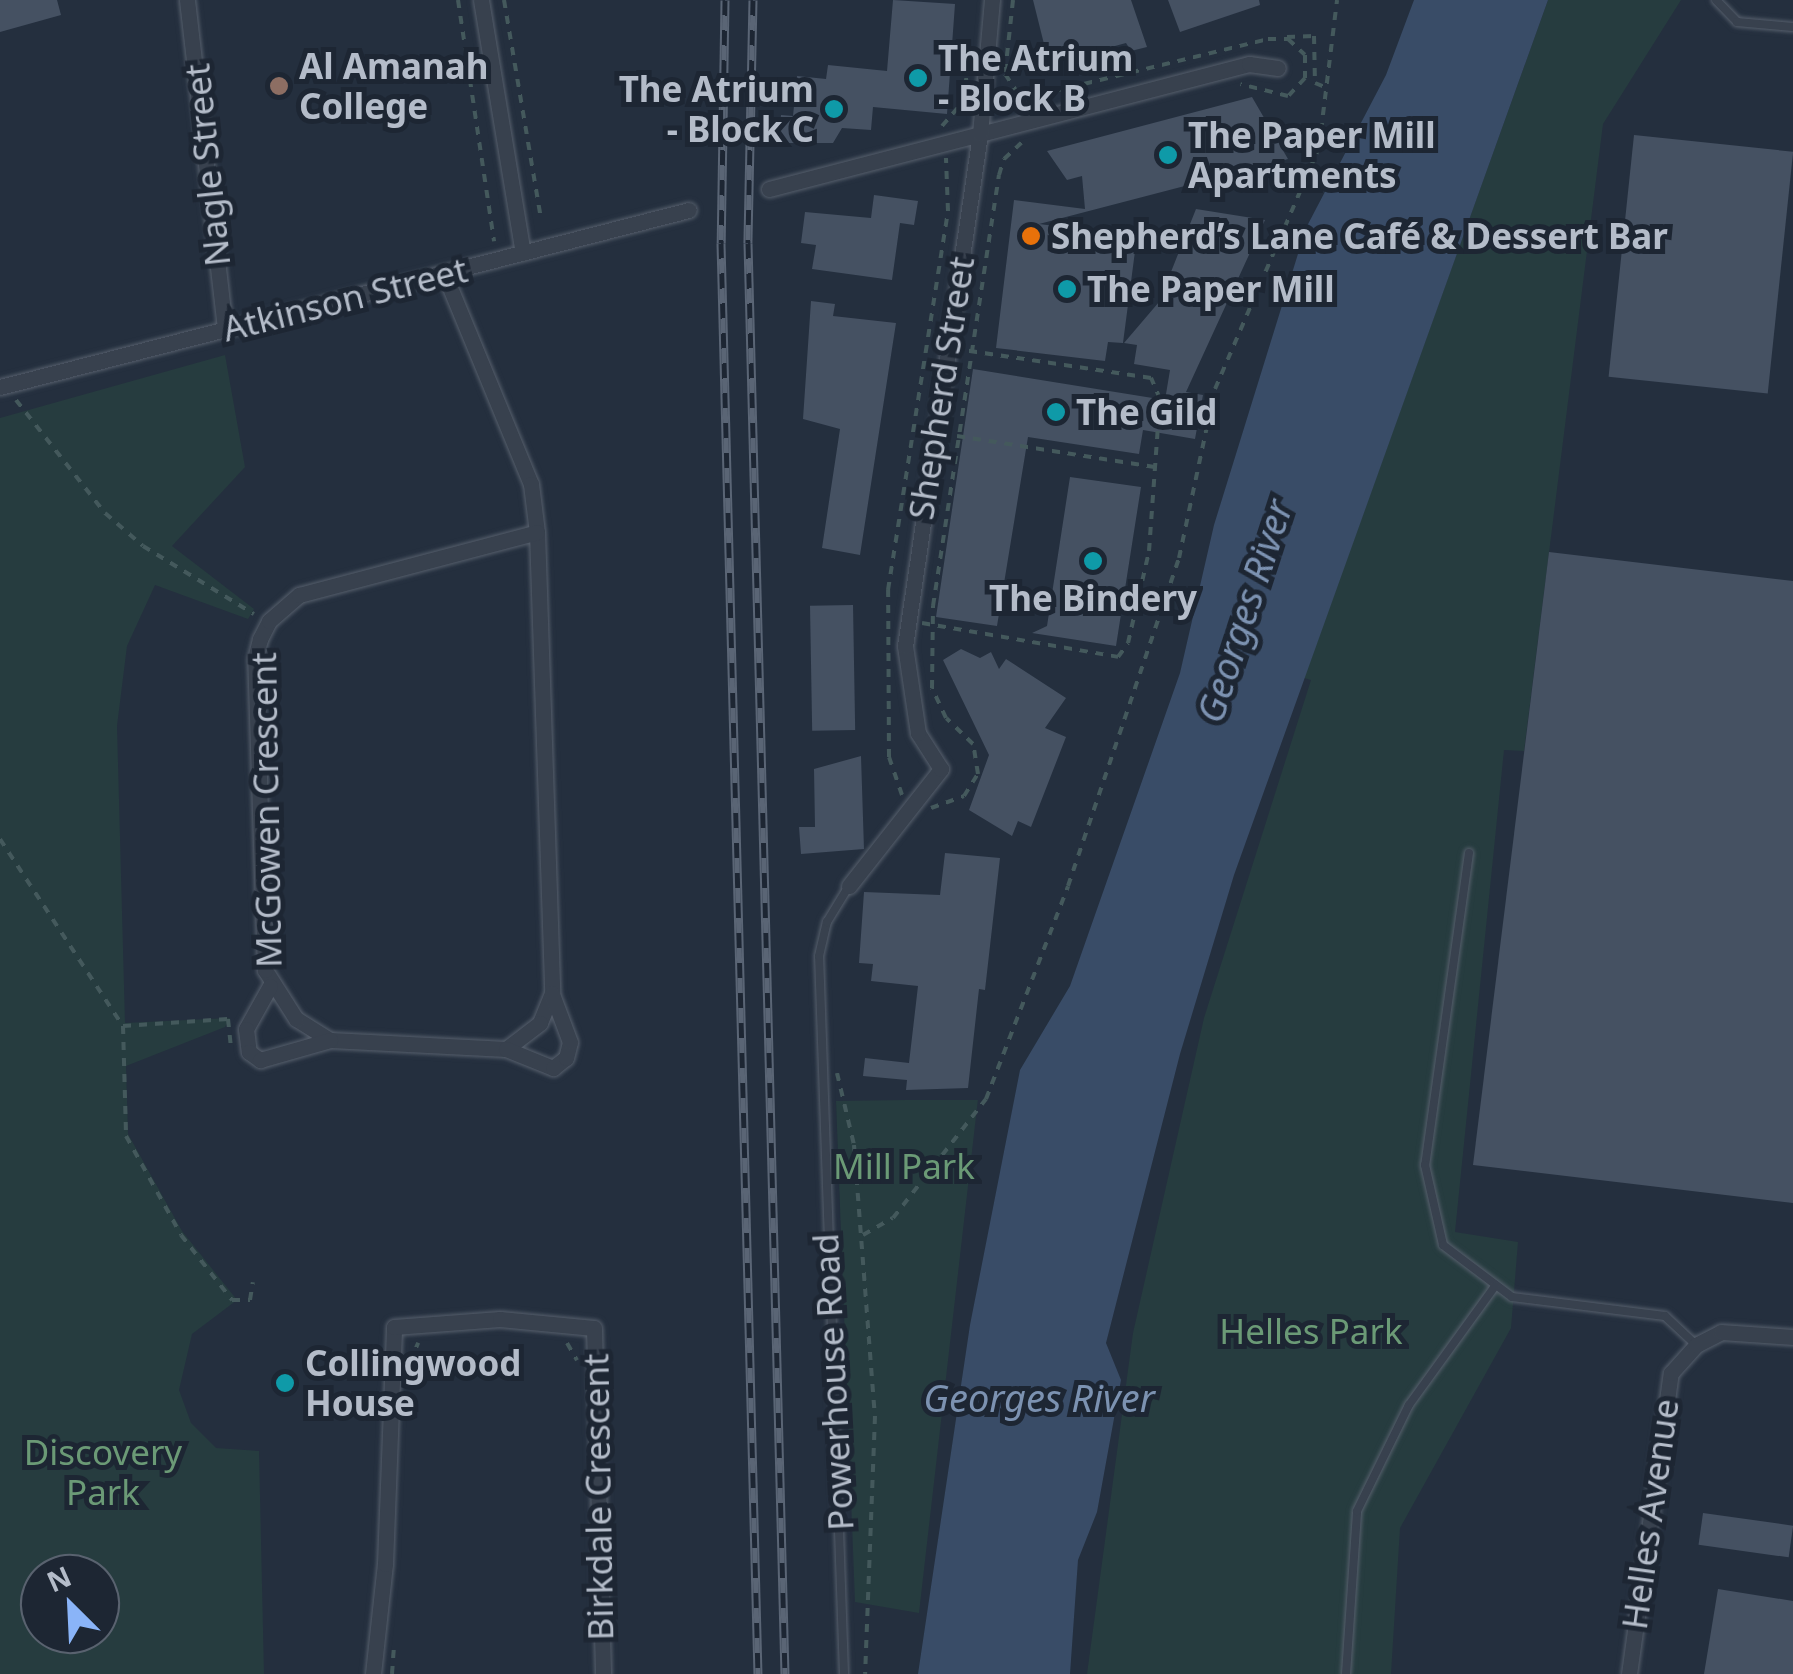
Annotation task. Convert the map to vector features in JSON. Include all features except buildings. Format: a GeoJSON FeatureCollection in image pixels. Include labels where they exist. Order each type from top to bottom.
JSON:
{"type":"FeatureCollection","features":[{"type":"Feature","properties":{"kind":"street","name":"Nagle Street"},"geometry":{"type":"LineString","coordinates":[[187,0],[225,330]]}},
{"type":"Feature","properties":{"kind":"street"},"geometry":{"type":"LineString","coordinates":[[481,0],[523,253]]}},
{"type":"Feature","properties":{"kind":"street","name":"Shepherd Street"},"geometry":{"type":"LineString","coordinates":[[942,769],[912,713],[907,623],[980,134],[992,0]]}},
{"type":"Feature","properties":{"kind":"street"},"geometry":{"type":"LineString","coordinates":[[769,188],[1248,64],[1278,68]]}},
{"type":"Feature","properties":{"kind":"street","name":"Atkinson Street"},"geometry":{"type":"LineString","coordinates":[[5,386],[689,210]]}},
{"type":"Feature","properties":{"kind":"street","name":"McGowen Crescent"},"geometry":{"type":"LineString","coordinates":[[270,986],[246,1029],[249,1052],[260,1060],[330,1040],[506,1049],[553,1068],[566,1058],[570,1042],[552,993],[537,532],[530,484],[444,273]]}},
{"type":"Feature","properties":{"kind":"street","name":"McGowen Crescent"},"geometry":{"type":"LineString","coordinates":[[330,1040],[296,1019],[270,986],[262,950],[255,659],[269,621],[299,595],[322,586],[537,532]]}},
{"type":"Feature","properties":{"kind":"street","name":"Powerhouse Road"},"geometry":{"type":"LineString","coordinates":[[850,886],[942,769]]}},
{"type":"Feature","properties":{"kind":"street"},"geometry":{"type":"LineString","coordinates":[[506,1049],[540,1022],[552,993]]}},
{"type":"Feature","properties":{"kind":"street","name":"Birkdale Crescent"},"geometry":{"type":"LineString","coordinates":[[372,1674],[384,1564],[394,1327],[500,1319],[594,1328],[603,1674]]}},
{"type":"Feature","properties":{"kind":"street"},"geometry":{"type":"LineString","coordinates":[[1696,1345],[1735,1330],[1793,1337]]}},
{"type":"Feature","properties":{"kind":"street","name":"Helles Avenue"},"geometry":{"type":"LineString","coordinates":[[1629,1674],[1666,1384],[1696,1345]]}},
{"type":"Feature","properties":{"kind":"lane"},"geometry":{"type":"LineString","coordinates":[[1716,0],[1736,22],[1793,27]]}},
{"type":"Feature","properties":{"kind":"lane"},"geometry":{"type":"LineString","coordinates":[[1469,853],[1426,1165],[1443,1245],[1512,1297],[1664,1316],[1696,1345]]}},
{"type":"Feature","properties":{"kind":"lane","name":"Powerhouse Road"},"geometry":{"type":"LineString","coordinates":[[844,1674],[819,971],[827,922],[850,886]]}},
{"type":"Feature","properties":{"kind":"lane"},"geometry":{"type":"LineString","coordinates":[[1346,1674],[1357,1511],[1409,1405],[1496,1286]]}},
{"type":"Feature","properties":{"kind":"path"},"geometry":{"type":"LineString","coordinates":[[458,0],[496,240],[477,247]]}},
{"type":"Feature","properties":{"kind":"path"},"geometry":{"type":"LineString","coordinates":[[504,0],[541,219]]}},
{"type":"Feature","properties":{"kind":"path"},"geometry":{"type":"LineString","coordinates":[[1013,0],[1006,81],[1029,100],[1275,38],[1314,36],[1315,83],[1325,86]]}},
{"type":"Feature","properties":{"kind":"path"},"geometry":{"type":"LineString","coordinates":[[863,1235],[893,1218],[986,1099],[1074,869],[1179,558],[1214,389],[1319,147],[1338,0]]}},
{"type":"Feature","properties":{"kind":"path"},"geometry":{"type":"LineString","coordinates":[[1232,85],[1282,98],[1298,90],[1307,73],[1305,55],[1295,42],[1275,38]]}},
{"type":"Feature","properties":{"kind":"path"},"geometry":{"type":"LineString","coordinates":[[935,128],[962,102],[968,66]]}},
{"type":"Feature","properties":{"kind":"path"},"geometry":{"type":"LineString","coordinates":[[913,806],[952,804],[978,774],[974,744],[935,698],[932,624],[1001,166],[1012,148],[1032,137]]}},
{"type":"Feature","properties":{"kind":"path"},"geometry":{"type":"LineString","coordinates":[[907,623],[1118,656],[1128,643],[1149,551],[1160,399],[1151,378],[949,349]]}},
{"type":"Feature","properties":{"kind":"path"},"geometry":{"type":"LineString","coordinates":[[5,386],[20,410],[105,513],[143,546],[255,613],[252,620],[269,621]]}},
{"type":"Feature","properties":{"kind":"path"},"geometry":{"type":"LineString","coordinates":[[935,435],[1155,467]]}},
{"type":"Feature","properties":{"kind":"path"},"geometry":{"type":"LineString","coordinates":[[0,839],[123,1026],[126,1136],[182,1235],[232,1300],[250,1300],[253,1282]]}},
{"type":"Feature","properties":{"kind":"path"},"geometry":{"type":"LineString","coordinates":[[123,1026],[228,1019]]}},
{"type":"Feature","properties":{"kind":"path"},"geometry":{"type":"LineString","coordinates":[[835,1069],[854,1145],[875,1416],[865,1674]]}},
{"type":"Feature","properties":{"kind":"path"},"geometry":{"type":"LineString","coordinates":[[409,1381],[416,1346],[427,1336]]}},
{"type":"Feature","properties":{"kind":"path"},"geometry":{"type":"LineString","coordinates":[[560,1336],[579,1364]]}},
{"type":"Feature","properties":{"kind":"path"},"geometry":{"type":"LineString","coordinates":[[392,1674],[395,1638]]}},
{"type":"Feature","properties":{"kind":"green space","name":"Helles Park"},"geometry":{"type":"Polygon","coordinates":[[[1548,0],[1681,0],[1603,124],[1524,751],[1504,750],[1455,1232],[1518,1242],[1511,1328],[1400,1528],[1391,1674],[1087,1674],[1133,1333],[1204,1018],[1311,680],[1304,678],[1548,0]]]}},
{"type":"Feature","properties":{"kind":"green space","name":"Discovery Park"},"geometry":{"type":"Polygon","coordinates":[[[225,355],[245,467],[172,546],[254,609],[248,619],[155,585],[127,646],[117,726],[125,1023],[230,1018],[225,1027],[126,1066],[128,1134],[182,1231],[237,1300],[192,1334],[179,1390],[191,1423],[216,1448],[259,1451],[264,1674],[0,1674],[0,418],[225,355]]]}},
{"type":"Feature","properties":{"kind":"green space","name":"Mill Park"},"geometry":{"type":"Polygon","coordinates":[[[978,1099],[919,1613],[855,1602],[836,1101],[978,1099]]]}},
{"type":"Feature","properties":{"kind":"water","name":"Georges River"},"geometry":{"type":"Polygon","coordinates":[[[1414,0],[1548,0],[1234,875],[1180,1054],[1106,1343],[1121,1380],[1097,1512],[1078,1560],[1070,1674],[918,1674],[970,1325],[1020,1070],[1070,986],[1180,673],[1214,525],[1306,228],[1386,75],[1414,0]]]}},
{"type":"Feature","properties":{"kind":"railway"},"geometry":{"type":"LineString","coordinates":[[725,0],[721,243],[758,1674]]}},
{"type":"Feature","properties":{"kind":"railway"},"geometry":{"type":"LineString","coordinates":[[753,0],[748,243],[785,1674]]}},
{"type":"Feature","properties":{"kind":"place","name":"The Atrium - Block B"},"geometry":{"type":"Point","coordinates":[918,78]}},
{"type":"Feature","properties":{"kind":"place","name":"Al Amanah College"},"geometry":{"type":"Point","coordinates":[279,86]}},
{"type":"Feature","properties":{"kind":"place","name":"The Atrium - Block C"},"geometry":{"type":"Point","coordinates":[834,109]}},
{"type":"Feature","properties":{"kind":"place","name":"The Paper Mill Apartments"},"geometry":{"type":"Point","coordinates":[1168,155]}},
{"type":"Feature","properties":{"kind":"place","name":"Shepherd’s Lane Café & Dessert Bar"},"geometry":{"type":"Point","coordinates":[1031,236]}},
{"type":"Feature","properties":{"kind":"place","name":"The Paper Mill"},"geometry":{"type":"Point","coordinates":[1067,289]}},
{"type":"Feature","properties":{"kind":"place","name":"The Gild"},"geometry":{"type":"Point","coordinates":[1056,412]}},
{"type":"Feature","properties":{"kind":"place","name":"The Bindery"},"geometry":{"type":"Point","coordinates":[1093,561]}},
{"type":"Feature","properties":{"kind":"place","name":"Collingwood House"},"geometry":{"type":"Point","coordinates":[285,1383]}}]}
